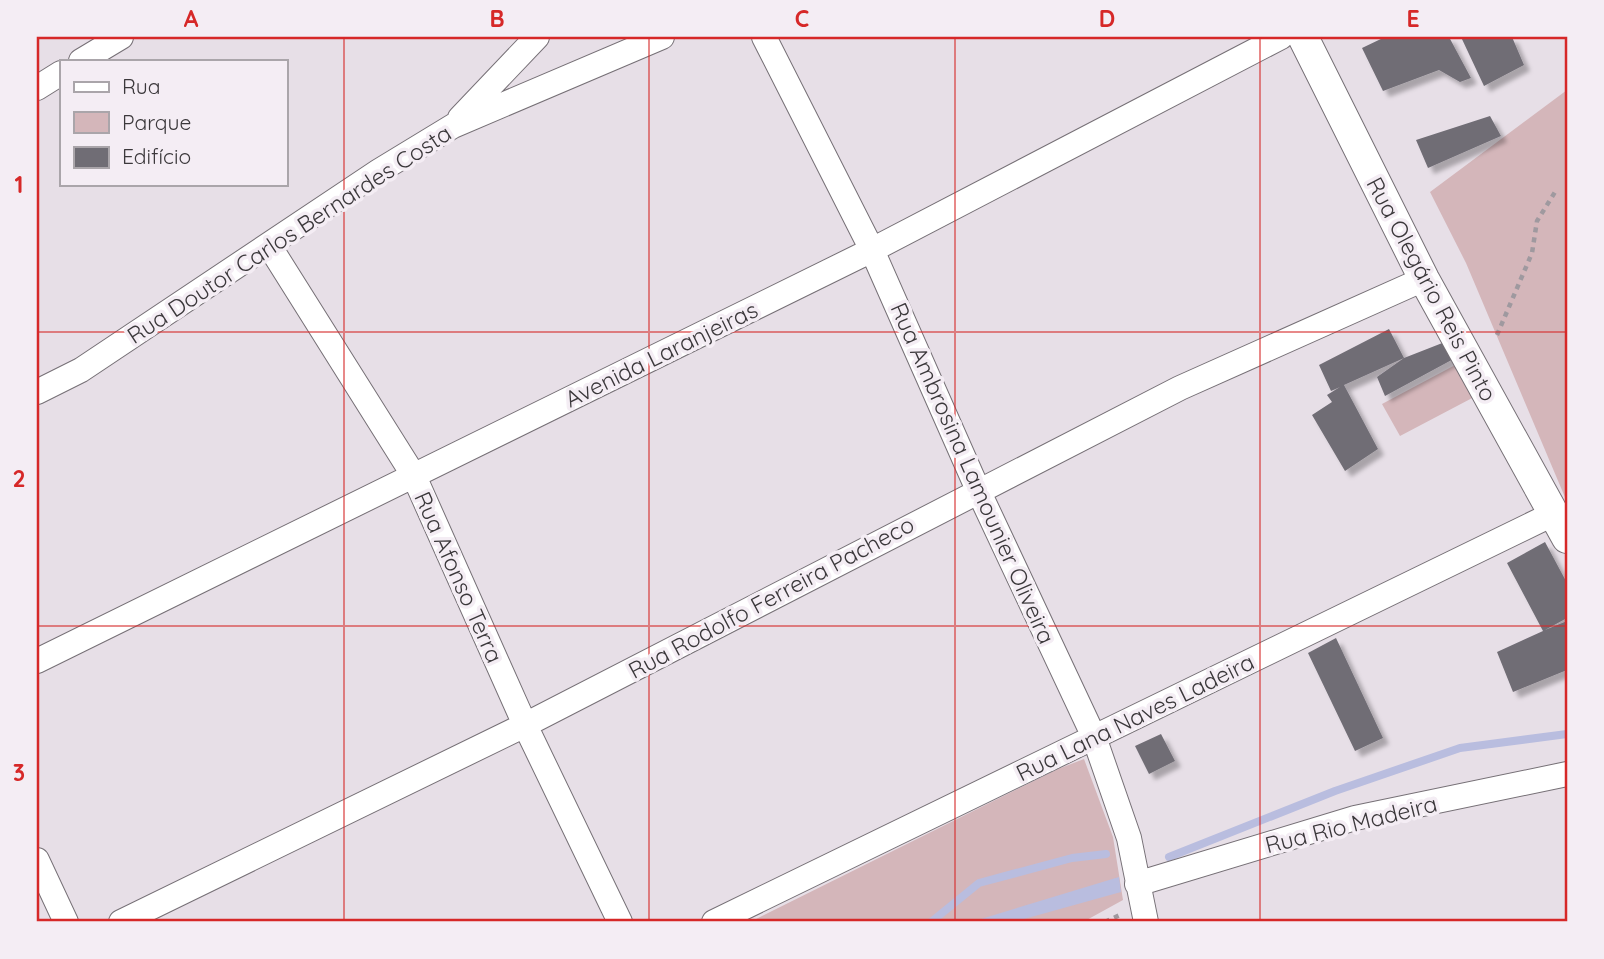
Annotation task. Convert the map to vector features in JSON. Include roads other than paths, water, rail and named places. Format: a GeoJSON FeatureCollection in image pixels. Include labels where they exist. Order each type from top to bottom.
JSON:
{"type":"FeatureCollection","features":[{"type":"Feature","properties":{"kind":"street"},"geometry":{"type":"LineString","coordinates":[[83,60],[121,37]]}},
{"type":"Feature","properties":{"kind":"street"},"geometry":{"type":"LineString","coordinates":[[453,126],[537,37]]}},
{"type":"Feature","properties":{"kind":"street","name":"Rua Doutor Carlos Bernardes Costa"},"geometry":{"type":"LineString","coordinates":[[37,392],[81,370],[270,247],[379,171],[453,126],[662,37]]}},
{"type":"Feature","properties":{"kind":"street","name":"Rua Ambrosina Lamounier Oliveira"},"geometry":{"type":"LineString","coordinates":[[764,37],[872,250],[978,490],[1094,737],[1129,838],[1146,922]]}},
{"type":"Feature","properties":{"kind":"street","name":"Avenida Laranjeiras"},"geometry":{"type":"LineString","coordinates":[[37,661],[872,250],[1281,37]]}},
{"type":"Feature","properties":{"kind":"street","name":"Rua Olegário Reis Pinto"},"geometry":{"type":"LineString","coordinates":[[1303,37],[1424,279],[1561,525]]}},
{"type":"Feature","properties":{"kind":"street"},"geometry":{"type":"LineString","coordinates":[[37,88],[60,74]]}},
{"type":"Feature","properties":{"kind":"street","name":"Rua Afonso Terra"},"geometry":{"type":"LineString","coordinates":[[270,247],[414,476],[525,725],[620,922]]}},
{"type":"Feature","properties":{"kind":"street","name":"Rua Rodolfo Ferreira Pacheco"},"geometry":{"type":"LineString","coordinates":[[121,922],[525,725],[1180,388],[1424,279]]}},
{"type":"Feature","properties":{"kind":"street","name":"Rua Lana Naves Ladeira"},"geometry":{"type":"LineString","coordinates":[[714,922],[1094,737],[1561,525]]}},
{"type":"Feature","properties":{"kind":"street","name":"Rua Rio Madeira"},"geometry":{"type":"LineString","coordinates":[[1137,884],[1355,818],[1567,774]]}},
{"type":"Feature","properties":{"kind":"street"},"geometry":{"type":"LineString","coordinates":[[37,860],[66,922]]}},
{"type":"Feature","properties":{"kind":"water"},"geometry":{"type":"Polygon","coordinates":[[[1119,877],[1121,892],[1013,922],[971,922],[1119,877]]]}},
{"type":"Feature","properties":{"kind":"waterway"},"geometry":{"type":"LineString","coordinates":[[1169,857],[1335,791],[1460,748],[1567,734]]}},
{"type":"Feature","properties":{"kind":"waterway"},"geometry":{"type":"LineString","coordinates":[[931,922],[979,883],[1072,858],[1106,854]]}}]}
